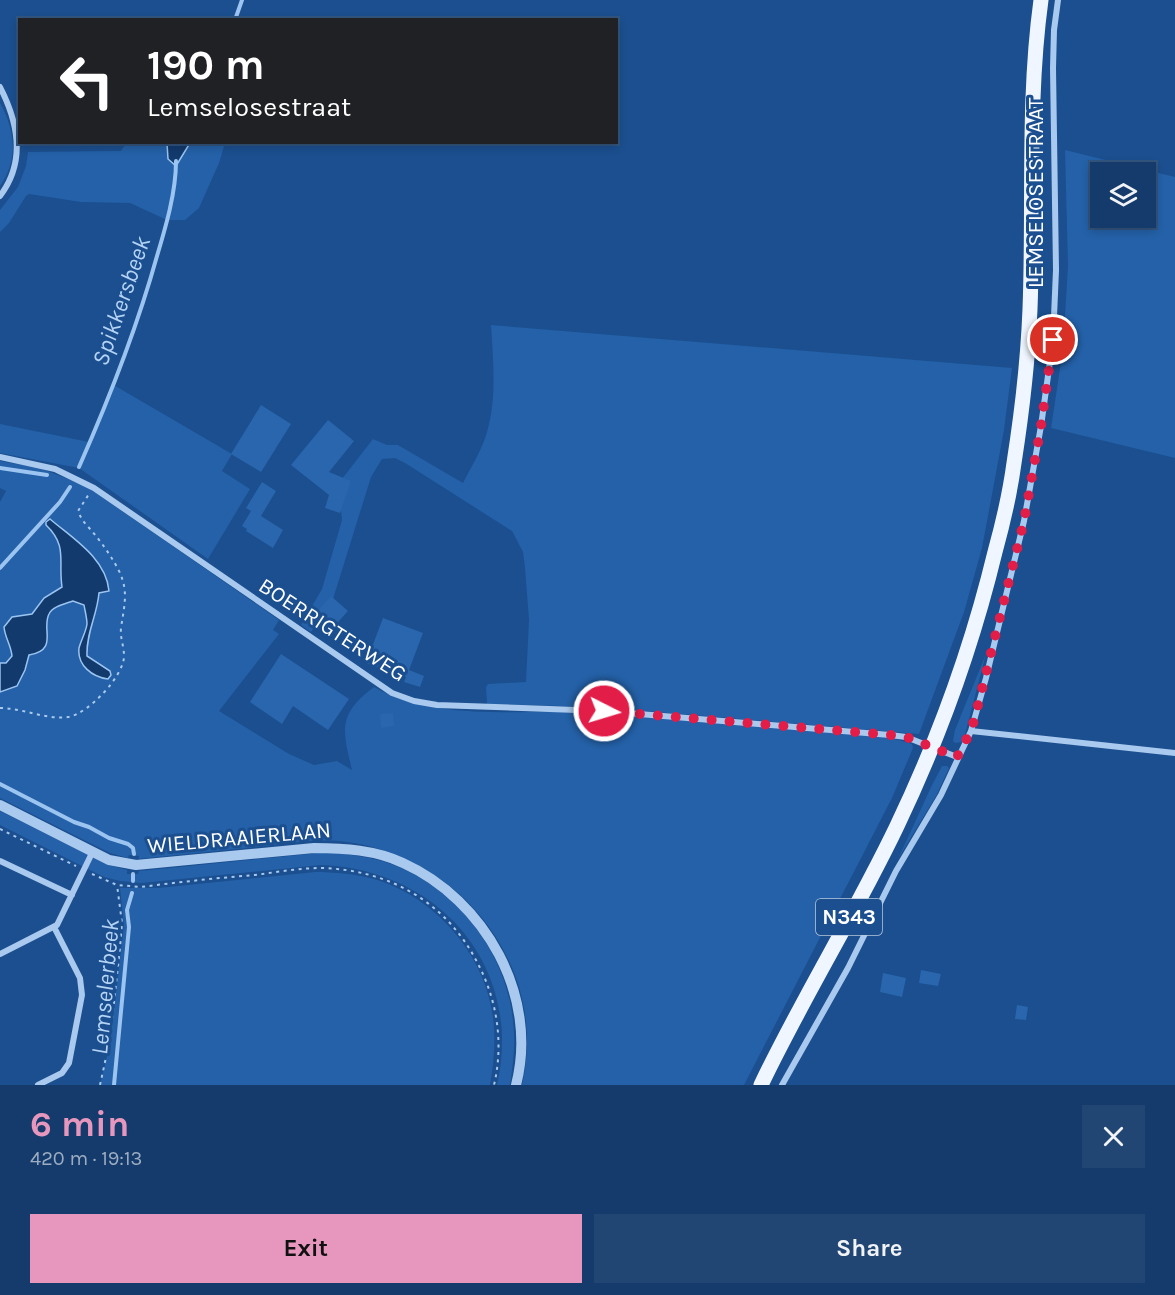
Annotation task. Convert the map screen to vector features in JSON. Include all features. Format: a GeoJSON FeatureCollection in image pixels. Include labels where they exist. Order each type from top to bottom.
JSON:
{"type":"FeatureCollection","features":[{"type":"Feature","properties":{"kind":"main road","name":"N343"},"geometry":{"type":"LineString","coordinates":[[761,1085],[896,828],[933,747],[981,612],[1014,465],[1027,361],[1034,78],[1041,0]]}},
{"type":"Feature","properties":{"kind":"street","name":"LEMSELOSESTRAAT"},"geometry":{"type":"LineString","coordinates":[[782,1085],[848,968],[896,871],[941,795],[971,731],[994,647],[1024,521],[1053,340],[1056,270],[1053,68],[1058,0]]}},
{"type":"Feature","properties":{"kind":"street"},"geometry":{"type":"LineString","coordinates":[[0,87],[13,118],[18,150],[13,172],[7,187],[0,196]]}},
{"type":"Feature","properties":{"kind":"street","name":"BOERRIGTERWEG"},"geometry":{"type":"LineString","coordinates":[[0,457],[55,469],[94,488],[347,664],[392,693],[414,701],[437,705],[604,711],[890,735],[906,737],[957,757]]}},
{"type":"Feature","properties":{"kind":"street"},"geometry":{"type":"LineString","coordinates":[[971,731],[1175,753]]}},
{"type":"Feature","properties":{"kind":"street","name":"WIELDRAAIERLAAN"},"geometry":{"type":"LineString","coordinates":[[0,805],[109,860],[136,866],[314,848],[343,848],[404,863],[426,875],[465,906],[498,950],[509,976],[521,1029],[516,1085]]}},
{"type":"Feature","properties":{"kind":"street"},"geometry":{"type":"LineString","coordinates":[[0,954],[57,925],[93,852]]}},
{"type":"Feature","properties":{"kind":"street"},"geometry":{"type":"LineString","coordinates":[[0,861],[72,895]]}},
{"type":"Feature","properties":{"kind":"street"},"geometry":{"type":"LineString","coordinates":[[38,1085],[62,1073],[69,1063],[82,995],[80,978],[54,927]]}},
{"type":"Feature","properties":{"kind":"path"},"geometry":{"type":"LineString","coordinates":[[0,708],[69,717],[89,707],[120,672],[124,657],[120,631],[126,589],[119,571],[97,537],[82,521],[78,511],[94,488]]}},
{"type":"Feature","properties":{"kind":"path","name":"WIELDRAAIERLAAN"},"geometry":{"type":"LineString","coordinates":[[0,829],[117,885],[141,887],[321,868],[359,871],[389,880],[438,910],[455,926],[488,981],[496,1015],[499,1047],[494,1085]]}},
{"type":"Feature","properties":{"kind":"path"},"geometry":{"type":"LineString","coordinates":[[100,1085],[110,1039],[120,948],[122,923],[117,885]]}},
{"type":"Feature","properties":{"kind":"shaded area"},"geometry":{"type":"Polygon","coordinates":[[[0,103],[9,124],[13,144],[10,165],[0,186],[0,103]]]}},
{"type":"Feature","properties":{"kind":"shaded area"},"geometry":{"type":"Polygon","coordinates":[[[125,144],[167,144],[168,159],[183,156],[189,144],[225,144],[199,208],[185,220],[167,220],[130,203],[81,202],[29,194],[0,232],[0,210],[18,187],[26,166],[28,152],[121,151],[125,144]]]}},
{"type":"Feature","properties":{"kind":"shaded area"},"geometry":{"type":"Polygon","coordinates":[[[167,144],[189,144],[176,166],[168,159],[167,144]]]}},
{"type":"Feature","properties":{"kind":"shaded area"},"geometry":{"type":"Polygon","coordinates":[[[1065,150],[1114,162],[1090,162],[1090,228],[1156,228],[1156,172],[1175,177],[1175,458],[1051,428],[1063,349],[1068,266],[1065,150]]]}},
{"type":"Feature","properties":{"kind":"shaded area"},"geometry":{"type":"Polygon","coordinates":[[[491,325],[1012,368],[1004,430],[982,548],[964,612],[919,734],[596,707],[487,704],[486,687],[488,684],[526,682],[529,620],[523,552],[512,531],[395,458],[382,459],[371,477],[333,599],[311,632],[301,625],[322,589],[342,520],[338,484],[373,439],[387,445],[398,445],[463,483],[482,445],[490,419],[494,379],[491,325]]]}},
{"type":"Feature","properties":{"kind":"shaded area"},"geometry":{"type":"Polygon","coordinates":[[[112,384],[232,454],[222,471],[250,489],[208,559],[79,468],[0,453],[0,424],[89,442],[112,384]]]}},
{"type":"Feature","properties":{"kind":"shaded area"},"geometry":{"type":"Polygon","coordinates":[[[0,461],[40,468],[88,487],[279,620],[273,630],[279,634],[219,711],[289,754],[314,765],[337,761],[352,770],[346,744],[346,723],[354,706],[374,687],[398,698],[451,710],[562,712],[663,718],[888,737],[912,744],[913,748],[892,798],[744,1085],[522,1085],[527,1042],[522,1000],[509,961],[488,926],[460,895],[427,870],[389,852],[347,842],[316,841],[139,859],[139,856],[129,855],[128,858],[110,853],[0,798],[0,502],[6,491],[0,488],[0,461]]]}},
{"type":"Feature","properties":{"kind":"shaded area"},"geometry":{"type":"Polygon","coordinates":[[[50,519],[87,550],[102,568],[107,579],[109,591],[99,593],[88,640],[87,656],[110,671],[111,675],[108,679],[96,676],[80,660],[79,648],[87,619],[84,605],[73,601],[51,611],[47,620],[47,638],[44,649],[29,655],[17,686],[0,692],[0,663],[6,663],[12,656],[4,627],[12,617],[32,614],[44,598],[62,587],[60,547],[46,525],[50,519]]]}},
{"type":"Feature","properties":{"kind":"shaded area"},"geometry":{"type":"Polygon","coordinates":[[[986,654],[963,742],[955,743],[953,741],[955,730],[986,654]]]}},
{"type":"Feature","properties":{"kind":"shaded area"},"geometry":{"type":"Polygon","coordinates":[[[942,766],[949,768],[936,796],[898,859],[932,785],[942,766]]]}},
{"type":"Feature","properties":{"kind":"shaded area"},"geometry":{"type":"Polygon","coordinates":[[[0,811],[109,865],[127,870],[127,874],[328,852],[375,859],[407,871],[431,885],[452,902],[487,944],[508,994],[513,1021],[514,1053],[510,1085],[497,1085],[502,1042],[497,1001],[484,965],[463,932],[436,905],[402,884],[364,871],[321,865],[141,883],[120,881],[104,877],[0,825],[0,811]]]}},
{"type":"Feature","properties":{"kind":"shaded area"},"geometry":{"type":"Polygon","coordinates":[[[315,872],[360,876],[396,888],[417,899],[453,931],[468,950],[480,971],[488,994],[494,1034],[490,1085],[100,1085],[110,1044],[124,925],[120,888],[158,888],[315,872]]]}},
{"type":"Feature","properties":{"kind":"building"},"geometry":{"type":"Polygon","coordinates":[[[261,405],[291,424],[261,472],[231,454],[261,405]]]}},
{"type":"Feature","properties":{"kind":"building"},"geometry":{"type":"Polygon","coordinates":[[[328,420],[354,441],[329,472],[351,481],[340,513],[325,508],[329,495],[291,465],[328,420]]]}},
{"type":"Feature","properties":{"kind":"building"},"geometry":{"type":"Polygon","coordinates":[[[262,482],[276,491],[261,516],[283,530],[273,548],[242,526],[251,511],[246,508],[262,482]]]}},
{"type":"Feature","properties":{"kind":"building"},"geometry":{"type":"Polygon","coordinates":[[[331,596],[348,611],[329,632],[312,617],[331,596]]]}},
{"type":"Feature","properties":{"kind":"building"},"geometry":{"type":"Polygon","coordinates":[[[383,618],[423,633],[409,670],[424,676],[420,687],[404,682],[406,677],[366,663],[383,618]]]}},
{"type":"Feature","properties":{"kind":"building"},"geometry":{"type":"Polygon","coordinates":[[[281,654],[349,699],[328,730],[293,706],[282,724],[250,702],[281,654]]]}},
{"type":"Feature","properties":{"kind":"building"},"geometry":{"type":"Polygon","coordinates":[[[393,713],[394,726],[381,728],[380,714],[393,713]]]}},
{"type":"Feature","properties":{"kind":"building"},"geometry":{"type":"Polygon","coordinates":[[[921,970],[941,974],[938,986],[919,983],[921,970]]]}},
{"type":"Feature","properties":{"kind":"building"},"geometry":{"type":"Polygon","coordinates":[[[883,973],[906,978],[902,997],[880,992],[883,973]]]}},
{"type":"Feature","properties":{"kind":"building"},"geometry":{"type":"Polygon","coordinates":[[[1017,1005],[1028,1007],[1026,1020],[1015,1019],[1017,1005]]]}},
{"type":"Feature","properties":{"kind":"waterway","name":"Spikkersbeek"},"geometry":{"type":"LineString","coordinates":[[236,18],[242,0]]}},
{"type":"Feature","properties":{"kind":"waterway","name":"Spikkersbeek"},"geometry":{"type":"LineString","coordinates":[[79,467],[141,310],[170,209],[176,161]]}},
{"type":"Feature","properties":{"kind":"waterway"},"geometry":{"type":"LineString","coordinates":[[0,468],[47,475]]}},
{"type":"Feature","properties":{"kind":"waterway","name":"Spikkersbeek"},"geometry":{"type":"LineString","coordinates":[[0,568],[60,502],[70,487]]}},
{"type":"Feature","properties":{"kind":"waterway","name":"Lemselerbeek"},"geometry":{"type":"LineString","coordinates":[[0,784],[74,822],[128,844],[133,848],[134,854]]}},
{"type":"Feature","properties":{"kind":"waterway","name":"Lemselerbeek"},"geometry":{"type":"LineString","coordinates":[[133,874],[133,881]]}},
{"type":"Feature","properties":{"kind":"waterway","name":"Lemselerbeek"},"geometry":{"type":"LineString","coordinates":[[114,1085],[129,927],[127,910],[132,893]]}},
{"type":"Feature","properties":{"kind":"route"},"geometry":{"type":"LineString","coordinates":[[604,711],[906,737],[957,757],[971,731],[1002,616],[1024,521],[1053,340]]}}]}
